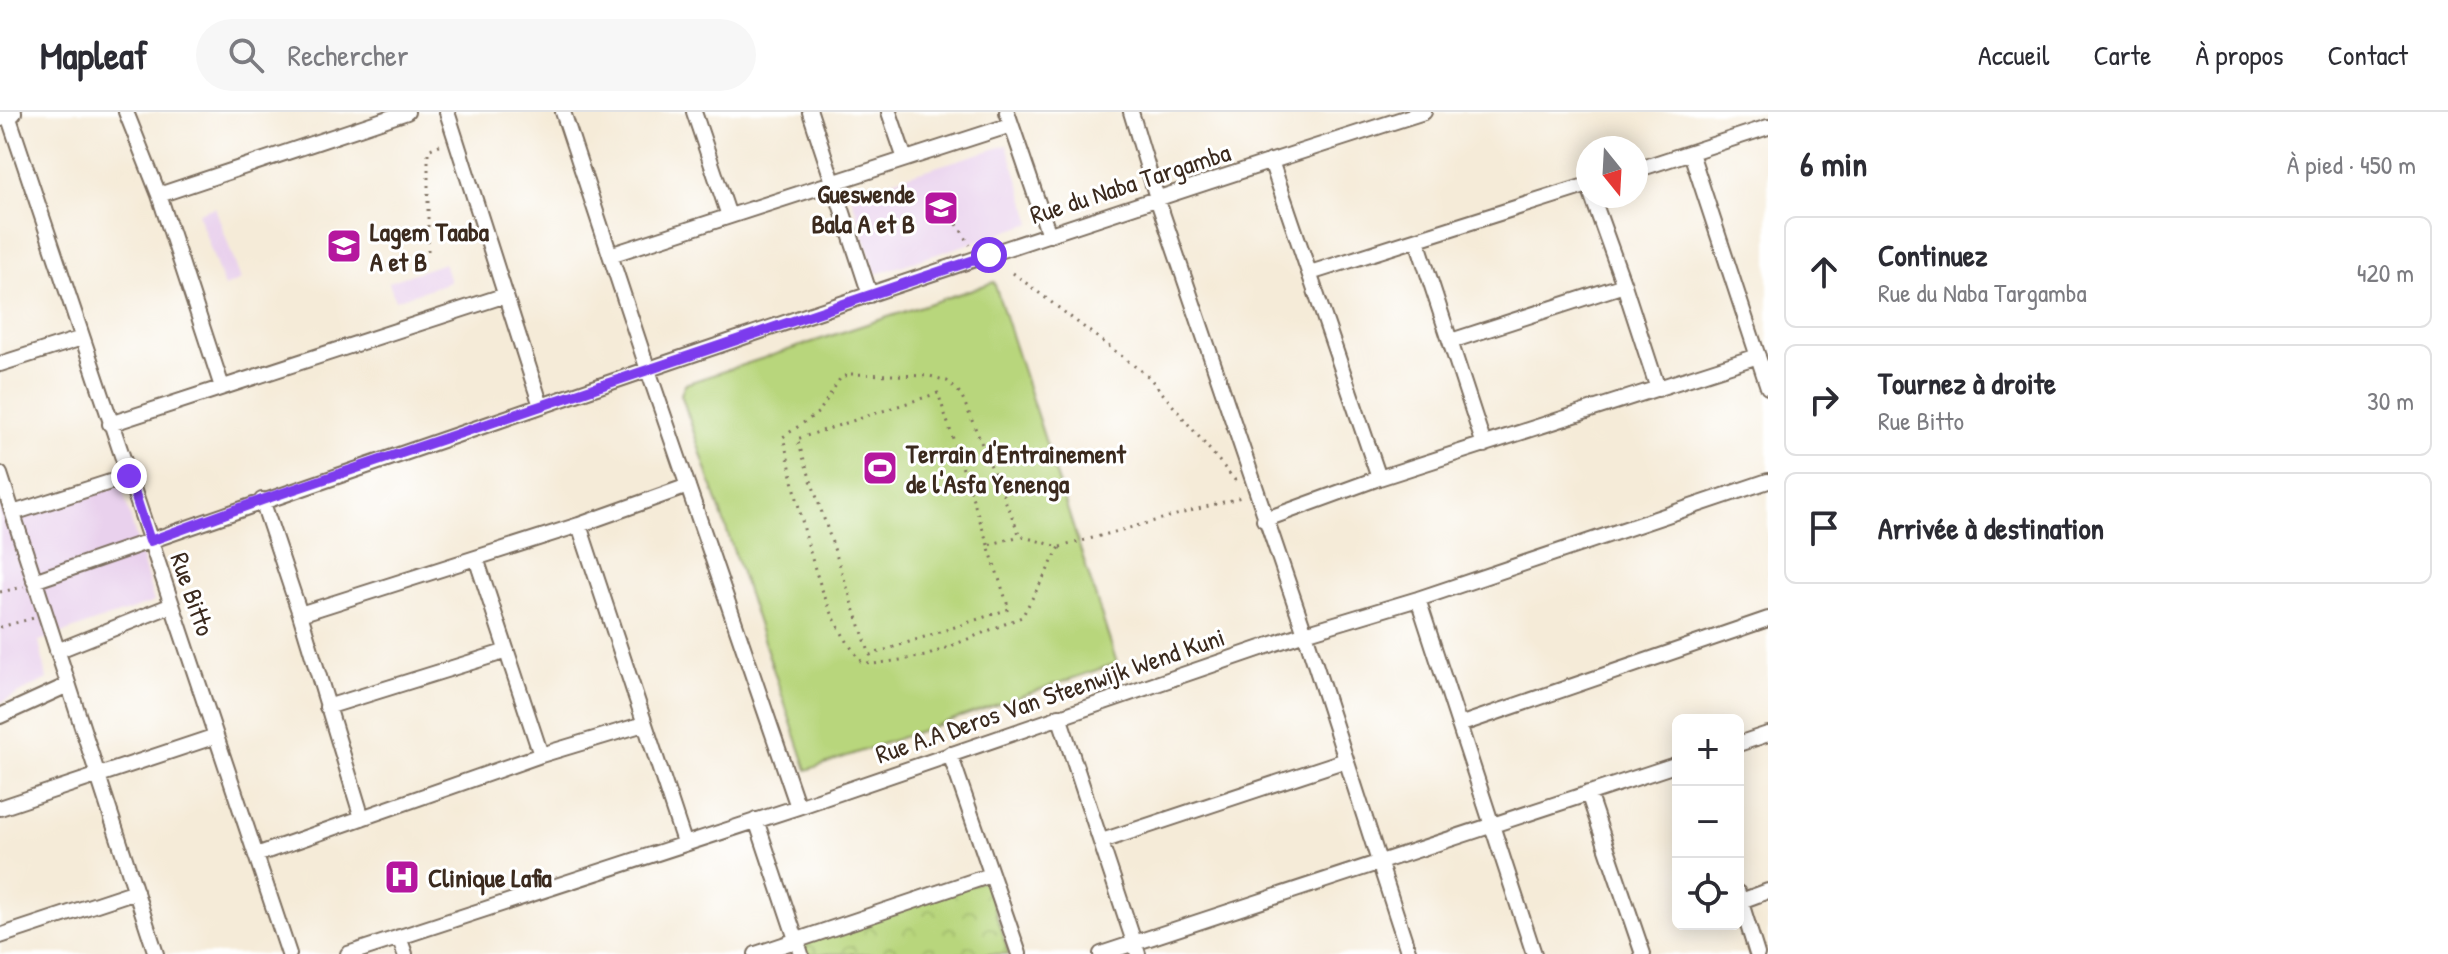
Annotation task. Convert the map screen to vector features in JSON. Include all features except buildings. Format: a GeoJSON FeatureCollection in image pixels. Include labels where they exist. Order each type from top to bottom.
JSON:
{"type":"FeatureCollection","features":[{"type":"Feature","properties":{"kind":"street"},"geometry":{"type":"LineString","coordinates":[[126,112],[159,195],[222,387]]}},
{"type":"Feature","properties":{"kind":"street"},"geometry":{"type":"LineString","coordinates":[[159,195],[407,112]]}},
{"type":"Feature","properties":{"kind":"street"},"geometry":{"type":"LineString","coordinates":[[447,112],[541,406]]}},
{"type":"Feature","properties":{"kind":"street"},"geometry":{"type":"LineString","coordinates":[[563,112],[798,807]]}},
{"type":"Feature","properties":{"kind":"street"},"geometry":{"type":"LineString","coordinates":[[694,112],[729,216]]}},
{"type":"Feature","properties":{"kind":"street"},"geometry":{"type":"LineString","coordinates":[[810,112],[870,295]]}},
{"type":"Feature","properties":{"kind":"street"},"geometry":{"type":"LineString","coordinates":[[889,112],[905,159]]}},
{"type":"Feature","properties":{"kind":"street"},"geometry":{"type":"LineString","coordinates":[[1131,112],[1251,494],[1264,520],[1305,633],[1409,954]]}},
{"type":"Feature","properties":{"kind":"street","name":"Rue du Naba Targamba"},"geometry":{"type":"LineString","coordinates":[[35,583],[262,500],[1157,198],[1424,112]]}},
{"type":"Feature","properties":{"kind":"street","name":"Rue Bitto"},"geometry":{"type":"LineString","coordinates":[[6,113],[289,954]]}},
{"type":"Feature","properties":{"kind":"street"},"geometry":{"type":"LineString","coordinates":[[610,255],[905,159],[1009,118],[1049,235]]}},
{"type":"Feature","properties":{"kind":"street"},"geometry":{"type":"LineString","coordinates":[[1648,166],[1768,127]]}},
{"type":"Feature","properties":{"kind":"street"},"geometry":{"type":"LineString","coordinates":[[1691,153],[1768,387]]}},
{"type":"Feature","properties":{"kind":"street"},"geometry":{"type":"LineString","coordinates":[[1271,161],[1379,478]]}},
{"type":"Feature","properties":{"kind":"street"},"geometry":{"type":"LineString","coordinates":[[1310,273],[1576,189]]}},
{"type":"Feature","properties":{"kind":"street"},"geometry":{"type":"LineString","coordinates":[[1596,208],[1658,389]]}},
{"type":"Feature","properties":{"kind":"street"},"geometry":{"type":"LineString","coordinates":[[1417,240],[1484,445]]}},
{"type":"Feature","properties":{"kind":"street"},"geometry":{"type":"LineString","coordinates":[[1451,341],[1624,285]]}},
{"type":"Feature","properties":{"kind":"street"},"geometry":{"type":"LineString","coordinates":[[110,424],[506,295]]}},
{"type":"Feature","properties":{"kind":"street"},"geometry":{"type":"LineString","coordinates":[[0,364],[82,338]]}},
{"type":"Feature","properties":{"kind":"street"},"geometry":{"type":"LineString","coordinates":[[1264,520],[1379,478],[1758,356]]}},
{"type":"Feature","properties":{"kind":"street"},"geometry":{"type":"LineString","coordinates":[[0,474],[156,954]]}},
{"type":"Feature","properties":{"kind":"street"},"geometry":{"type":"LineString","coordinates":[[13,513],[129,476]]}},
{"type":"Feature","properties":{"kind":"street","name":"Rue A.A Deros Van Steenwijk Wend Kuni"},"geometry":{"type":"LineString","coordinates":[[348,954],[798,807],[1305,633],[1418,599],[1768,481]]}},
{"type":"Feature","properties":{"kind":"street"},"geometry":{"type":"LineString","coordinates":[[300,614],[579,525],[688,486]]}},
{"type":"Feature","properties":{"kind":"street"},"geometry":{"type":"LineString","coordinates":[[262,500],[362,818]]}},
{"type":"Feature","properties":{"kind":"street"},"geometry":{"type":"LineString","coordinates":[[579,525],[684,842]]}},
{"type":"Feature","properties":{"kind":"street"},"geometry":{"type":"LineString","coordinates":[[476,558],[541,755]]}},
{"type":"Feature","properties":{"kind":"street"},"geometry":{"type":"LineString","coordinates":[[1418,599],[1534,954]]}},
{"type":"Feature","properties":{"kind":"street"},"geometry":{"type":"LineString","coordinates":[[57,651],[172,605]]}},
{"type":"Feature","properties":{"kind":"street"},"geometry":{"type":"LineString","coordinates":[[1459,725],[1768,619]]}},
{"type":"Feature","properties":{"kind":"street"},"geometry":{"type":"LineString","coordinates":[[327,707],[507,651]]}},
{"type":"Feature","properties":{"kind":"street"},"geometry":{"type":"LineString","coordinates":[[0,716],[68,685]]}},
{"type":"Feature","properties":{"kind":"street"},"geometry":{"type":"LineString","coordinates":[[1059,716],[1136,949]]}},
{"type":"Feature","properties":{"kind":"street"},"geometry":{"type":"LineString","coordinates":[[256,855],[541,755],[644,724]]}},
{"type":"Feature","properties":{"kind":"street"},"geometry":{"type":"LineString","coordinates":[[1744,742],[1768,734]]}},
{"type":"Feature","properties":{"kind":"street"},"geometry":{"type":"LineString","coordinates":[[0,808],[216,736]]}},
{"type":"Feature","properties":{"kind":"street"},"geometry":{"type":"LineString","coordinates":[[950,754],[1019,954]]}},
{"type":"Feature","properties":{"kind":"street"},"geometry":{"type":"LineString","coordinates":[[1102,841],[1346,760]]}},
{"type":"Feature","properties":{"kind":"street"},"geometry":{"type":"LineString","coordinates":[[1101,954],[1136,949],[1379,863],[1672,766]]}},
{"type":"Feature","properties":{"kind":"street"},"geometry":{"type":"LineString","coordinates":[[1588,793],[1643,954]]}},
{"type":"Feature","properties":{"kind":"street"},"geometry":{"type":"LineString","coordinates":[[756,820],[799,948]]}},
{"type":"Feature","properties":{"kind":"street"},"geometry":{"type":"LineString","coordinates":[[756,954],[799,948],[991,875]]}},
{"type":"Feature","properties":{"kind":"street"},"geometry":{"type":"LineString","coordinates":[[0,936],[136,891]]}},
{"type":"Feature","properties":{"kind":"street"},"geometry":{"type":"LineString","coordinates":[[1744,896],[1768,891]]}},
{"type":"Feature","properties":{"kind":"street"},"geometry":{"type":"LineString","coordinates":[[1744,913],[1757,954]]}},
{"type":"Feature","properties":{"kind":"street"},"geometry":{"type":"LineString","coordinates":[[399,937],[405,954]]}},
{"type":"Feature","properties":{"kind":"path"},"geometry":{"type":"LineString","coordinates":[[428,251],[428,150],[455,138]]}},
{"type":"Feature","properties":{"kind":"path"},"geometry":{"type":"LineString","coordinates":[[957,224],[979,258]]}},
{"type":"Feature","properties":{"kind":"path"},"geometry":{"type":"LineString","coordinates":[[988,545],[1020,536],[1060,547],[1251,494],[1149,377],[1013,273]]}},
{"type":"Feature","properties":{"kind":"path"},"geometry":{"type":"LineString","coordinates":[[1020,536],[969,409],[961,394],[947,381],[930,376],[851,374],[841,377],[819,412],[783,437],[819,582],[845,642],[861,661],[874,664],[926,656],[1022,617],[1060,547]]}},
{"type":"Feature","properties":{"kind":"path"},"geometry":{"type":"LineString","coordinates":[[938,393],[988,545],[1009,609],[870,655],[797,439],[938,393]]}},
{"type":"Feature","properties":{"kind":"path"},"geometry":{"type":"LineString","coordinates":[[0,592],[35,583]]}},
{"type":"Feature","properties":{"kind":"path"},"geometry":{"type":"LineString","coordinates":[[0,627],[45,615]]}},
{"type":"Feature","properties":{"kind":"shaded area","name":"Gueswende Bala A et B"},"geometry":{"type":"Polygon","coordinates":[[[1007,145],[1032,223],[876,274],[850,193],[1007,145]]]}},
{"type":"Feature","properties":{"kind":"shaded area"},"geometry":{"type":"Polygon","coordinates":[[[215,207],[241,280],[224,287],[198,213],[215,207]]]}},
{"type":"Feature","properties":{"kind":"shaded area"},"geometry":{"type":"Polygon","coordinates":[[[444,263],[450,282],[395,300],[389,282],[444,263]]]}},
{"type":"Feature","properties":{"kind":"shaded area"},"geometry":{"type":"Polygon","coordinates":[[[121,484],[154,602],[39,641],[47,679],[0,703],[0,502],[6,520],[121,484]]]}},
{"type":"Feature","properties":{"kind":"green space","name":"Terrain d'Entrainement de l'Asfa Yenenga"},"geometry":{"type":"Polygon","coordinates":[[[994,282],[1117,663],[807,770],[681,394],[685,384],[994,282]]]}},
{"type":"Feature","properties":{"kind":"green space"},"geometry":{"type":"Polygon","coordinates":[[[985,880],[1009,954],[805,954],[801,941],[985,880]]]}},
{"type":"Feature","properties":{"kind":"place","name":"Gueswende Bala A et B"},"geometry":{"type":"Point","coordinates":[941,208]}},
{"type":"Feature","properties":{"kind":"place","name":"Lagem Taaba A et B"},"geometry":{"type":"Point","coordinates":[344,246]}},
{"type":"Feature","properties":{"kind":"place","name":"Terrain d'Entrainement de l'Asfa Yenenga"},"geometry":{"type":"Point","coordinates":[880,468]}},
{"type":"Feature","properties":{"kind":"place","name":"Clinique Lafia"},"geometry":{"type":"Point","coordinates":[402,877]}},
{"type":"Feature","properties":{"kind":"route"},"geometry":{"type":"LineString","coordinates":[[129,476],[150,541],[262,500],[989,255]]}}]}
